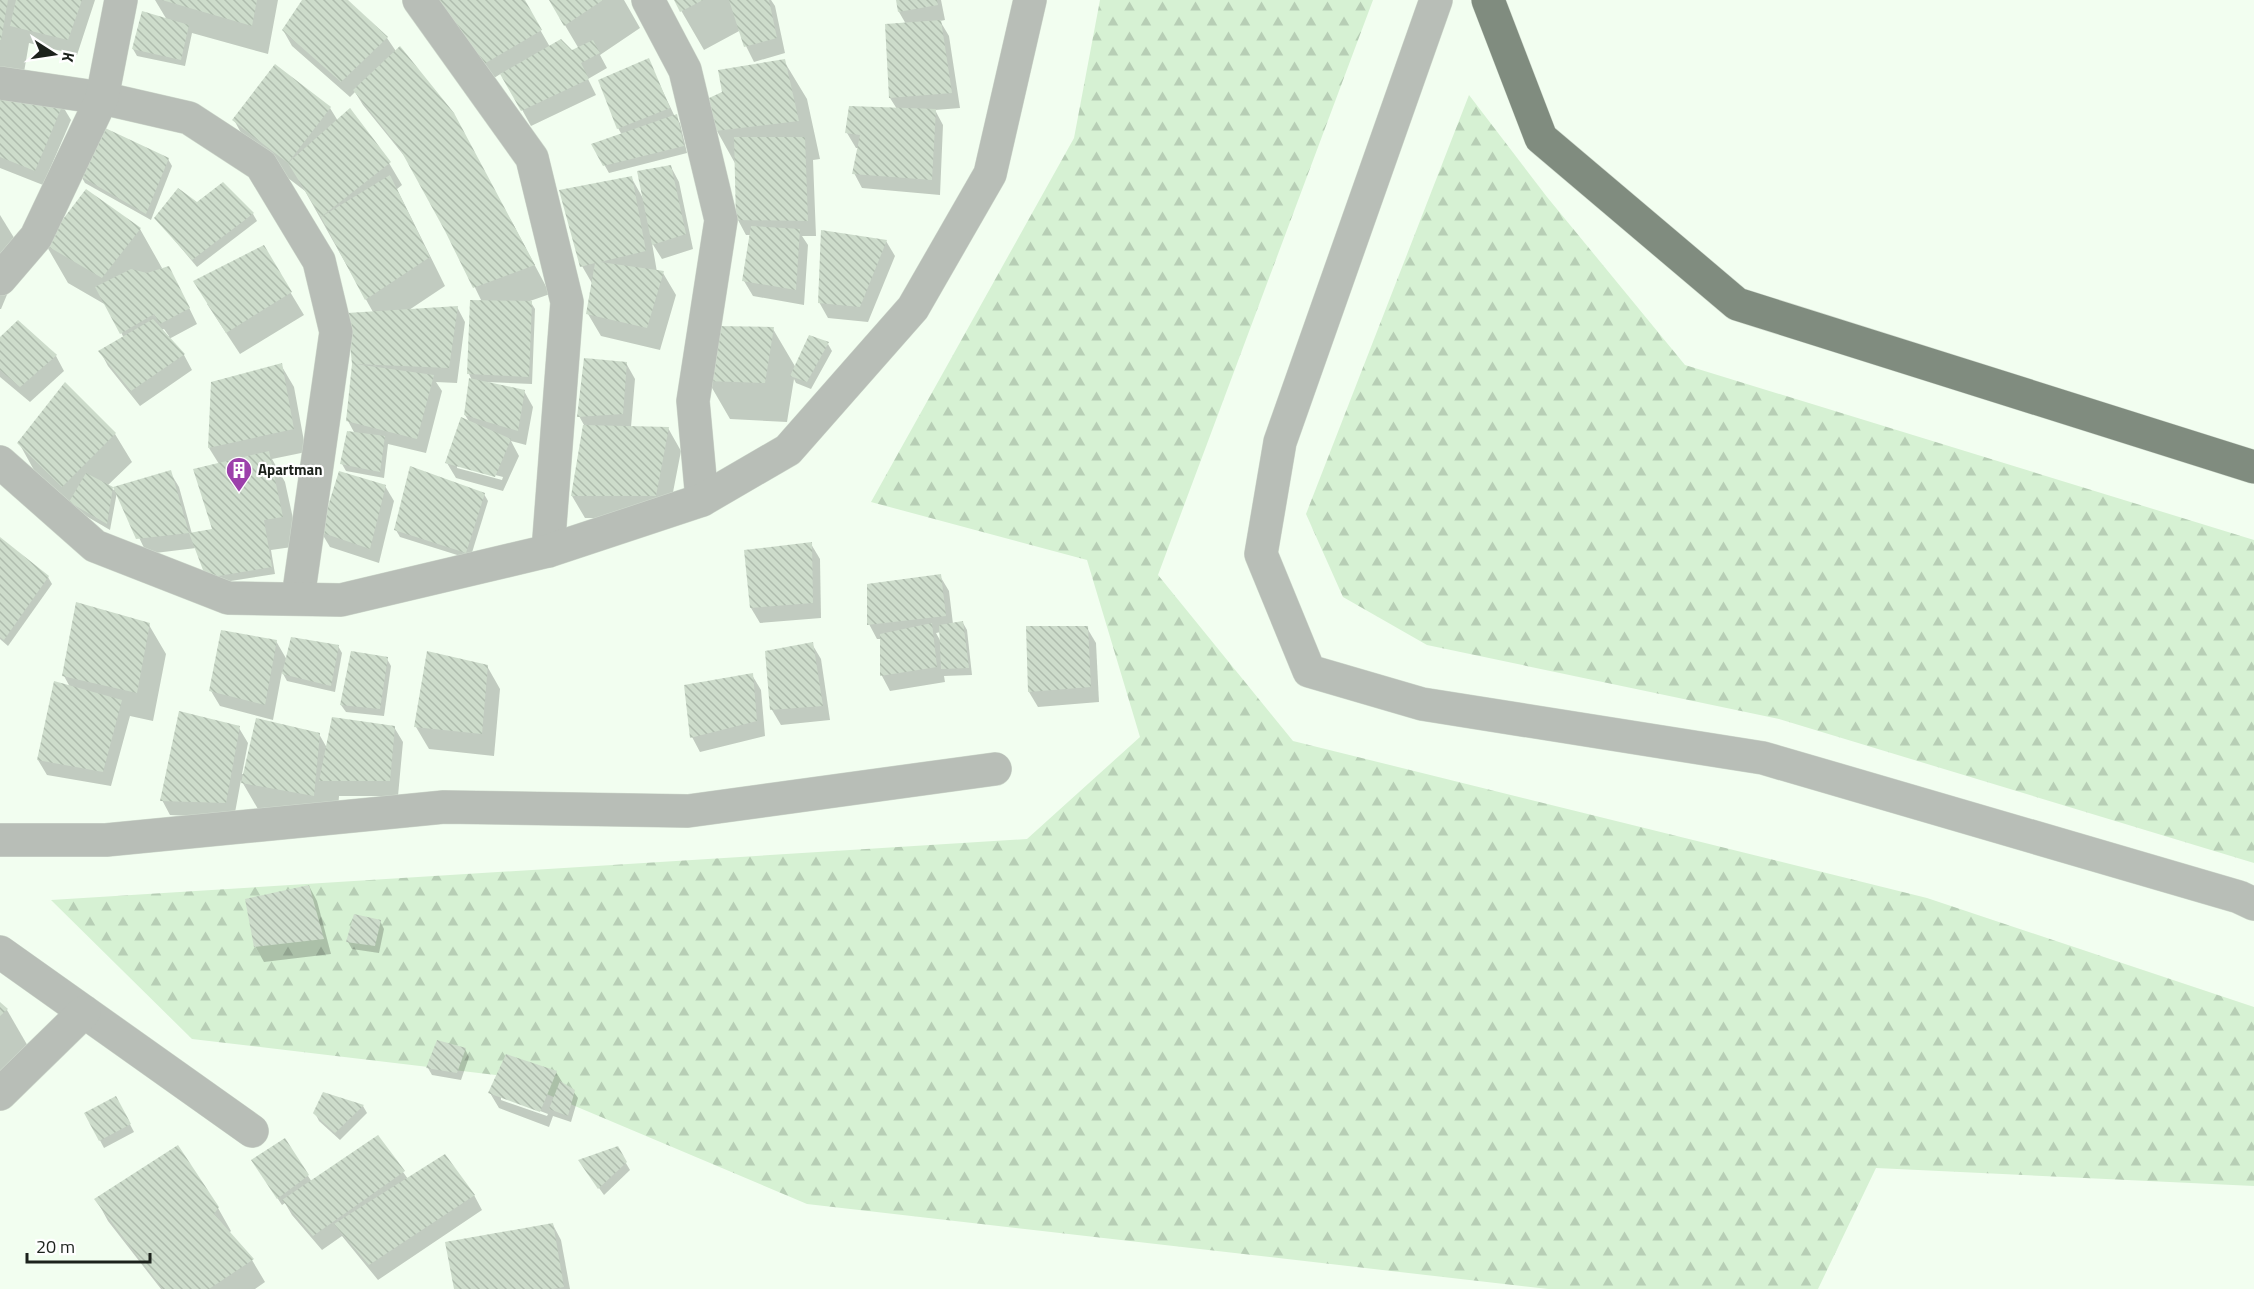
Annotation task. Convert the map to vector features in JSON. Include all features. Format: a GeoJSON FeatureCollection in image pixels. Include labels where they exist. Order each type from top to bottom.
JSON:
{"type":"FeatureCollection","features":[{"type":"Feature","properties":{"kind":"main road"},"geometry":{"type":"LineString","coordinates":[[1488,0],[1541,138],[1737,304],[2254,467]]}},
{"type":"Feature","properties":{"kind":"street"},"geometry":{"type":"LineString","coordinates":[[0,279],[36,237],[102,98],[121,0]]}},
{"type":"Feature","properties":{"kind":"street"},"geometry":{"type":"LineString","coordinates":[[419,0],[532,158],[567,302],[548,551]]}},
{"type":"Feature","properties":{"kind":"street"},"geometry":{"type":"LineString","coordinates":[[648,0],[685,70],[721,220],[693,401],[702,500]]}},
{"type":"Feature","properties":{"kind":"street"},"geometry":{"type":"LineString","coordinates":[[1005,0],[1019,44]]}},
{"type":"Feature","properties":{"kind":"street"},"geometry":{"type":"LineString","coordinates":[[0,462],[95,546],[228,598],[341,600],[548,551],[702,500],[788,450],[913,308],[990,174],[1030,0]]}},
{"type":"Feature","properties":{"kind":"street"},"geometry":{"type":"LineString","coordinates":[[1437,0],[1280,442],[1261,554],[1309,671],[1422,704],[1763,758],[2254,903]]}},
{"type":"Feature","properties":{"kind":"street"},"geometry":{"type":"LineString","coordinates":[[0,83],[102,98],[189,118],[261,165],[319,261],[336,332],[298,598]]}},
{"type":"Feature","properties":{"kind":"street"},"geometry":{"type":"LineString","coordinates":[[0,840],[106,840],[444,807],[688,811],[995,769]]}},
{"type":"Feature","properties":{"kind":"street"},"geometry":{"type":"LineString","coordinates":[[0,952],[252,1131]]}},
{"type":"Feature","properties":{"kind":"street"},"geometry":{"type":"LineString","coordinates":[[0,1094],[84,1012]]}},
{"type":"Feature","properties":{"kind":"green space"},"geometry":{"type":"Polygon","coordinates":[[[1100,0],[1373,0],[1158,575],[1293,741],[1927,898],[2254,1007],[2254,1186],[1876,1168],[1818,1289],[1548,1289],[807,1204],[504,1076],[192,1039],[51,900],[1027,839],[1140,737],[1087,560],[871,502],[1074,138],[1100,0]]]}},
{"type":"Feature","properties":{"kind":"green space"},"geometry":{"type":"Polygon","coordinates":[[[1469,95],[1547,197],[1685,365],[2254,540],[2254,863],[1779,719],[1427,645],[1343,597],[1306,514],[1469,95]]]}},
{"type":"Feature","properties":{"kind":"building"},"geometry":{"type":"Polygon","coordinates":[[[0,0],[8,0],[1,40],[0,40],[0,0]]]}},
{"type":"Feature","properties":{"kind":"building"},"geometry":{"type":"Polygon","coordinates":[[[16,0],[82,0],[68,40],[10,26],[16,0]]]}},
{"type":"Feature","properties":{"kind":"building"},"geometry":{"type":"Polygon","coordinates":[[[162,0],[257,0],[252,26],[162,0]]]}},
{"type":"Feature","properties":{"kind":"building"},"geometry":{"type":"Polygon","coordinates":[[[302,0],[348,0],[388,37],[341,82],[282,30],[302,0]]]}},
{"type":"Feature","properties":{"kind":"building"},"geometry":{"type":"Polygon","coordinates":[[[439,0],[525,0],[542,30],[484,64],[439,0]]]}},
{"type":"Feature","properties":{"kind":"building"},"geometry":{"type":"Polygon","coordinates":[[[549,0],[603,0],[564,26],[549,0]]]}},
{"type":"Feature","properties":{"kind":"building"},"geometry":{"type":"Polygon","coordinates":[[[674,0],[703,0],[680,12],[674,0]]]}},
{"type":"Feature","properties":{"kind":"building"},"geometry":{"type":"Polygon","coordinates":[[[729,0],[769,0],[777,38],[744,47],[729,0]]]}},
{"type":"Feature","properties":{"kind":"building"},"geometry":{"type":"Polygon","coordinates":[[[896,0],[937,0],[938,5],[898,12],[896,0]]]}},
{"type":"Feature","properties":{"kind":"building"},"geometry":{"type":"Polygon","coordinates":[[[142,11],[189,25],[181,60],[132,49],[142,11]]]}},
{"type":"Feature","properties":{"kind":"building"},"geometry":{"type":"Polygon","coordinates":[[[941,20],[952,93],[889,98],[885,24],[941,20]]]}},
{"type":"Feature","properties":{"kind":"building"},"geometry":{"type":"Polygon","coordinates":[[[561,39],[572,50],[593,40],[600,53],[581,63],[589,79],[521,111],[500,74],[561,39]]]}},
{"type":"Feature","properties":{"kind":"building"},"geometry":{"type":"Polygon","coordinates":[[[400,46],[454,113],[535,265],[473,288],[400,149],[353,90],[400,46]]]}},
{"type":"Feature","properties":{"kind":"building"},"geometry":{"type":"Polygon","coordinates":[[[649,58],[670,108],[617,129],[598,80],[649,58]]]}},
{"type":"Feature","properties":{"kind":"building"},"geometry":{"type":"Polygon","coordinates":[[[785,59],[799,121],[715,131],[709,98],[722,92],[718,70],[785,59]]]}},
{"type":"Feature","properties":{"kind":"building"},"geometry":{"type":"Polygon","coordinates":[[[275,64],[331,107],[288,163],[232,120],[275,64]]]}},
{"type":"Feature","properties":{"kind":"building"},"geometry":{"type":"Polygon","coordinates":[[[0,93],[63,104],[35,171],[0,157],[0,93]]]}},
{"type":"Feature","properties":{"kind":"building"},"geometry":{"type":"Polygon","coordinates":[[[849,106],[936,109],[932,180],[852,174],[860,135],[845,133],[849,106]]]}},
{"type":"Feature","properties":{"kind":"building"},"geometry":{"type":"Polygon","coordinates":[[[350,108],[391,162],[321,217],[288,163],[350,108]]]}},
{"type":"Feature","properties":{"kind":"building"},"geometry":{"type":"Polygon","coordinates":[[[677,114],[684,146],[603,166],[591,144],[677,114]]]}},
{"type":"Feature","properties":{"kind":"building"},"geometry":{"type":"Polygon","coordinates":[[[103,127],[169,158],[146,214],[80,176],[103,127]]]}},
{"type":"Feature","properties":{"kind":"building"},"geometry":{"type":"Polygon","coordinates":[[[734,137],[805,137],[808,221],[736,220],[734,137]]]}},
{"type":"Feature","properties":{"kind":"building"},"geometry":{"type":"Polygon","coordinates":[[[671,165],[686,234],[652,245],[637,171],[671,165]]]}},
{"type":"Feature","properties":{"kind":"building"},"geometry":{"type":"Polygon","coordinates":[[[390,175],[430,257],[365,300],[321,217],[390,175]]]}},
{"type":"Feature","properties":{"kind":"building"},"geometry":{"type":"Polygon","coordinates":[[[632,176],[646,251],[600,262],[664,271],[647,328],[586,314],[595,263],[580,267],[559,190],[632,176]]]}},
{"type":"Feature","properties":{"kind":"building"},"geometry":{"type":"Polygon","coordinates":[[[223,182],[254,213],[192,260],[154,218],[178,188],[197,202],[223,182]]]}},
{"type":"Feature","properties":{"kind":"building"},"geometry":{"type":"Polygon","coordinates":[[[86,189],[141,228],[102,278],[44,244],[86,189]]]}},
{"type":"Feature","properties":{"kind":"building"},"geometry":{"type":"Polygon","coordinates":[[[751,226],[800,229],[796,290],[742,281],[751,226]]]}},
{"type":"Feature","properties":{"kind":"building"},"geometry":{"type":"Polygon","coordinates":[[[821,230],[887,240],[860,307],[818,303],[821,230]]]}},
{"type":"Feature","properties":{"kind":"building"},"geometry":{"type":"Polygon","coordinates":[[[264,245],[292,292],[226,333],[193,281],[264,245]]]}},
{"type":"Feature","properties":{"kind":"building"},"geometry":{"type":"Polygon","coordinates":[[[169,266],[190,308],[160,324],[154,314],[120,334],[95,287],[131,269],[147,273],[169,266]]]}},
{"type":"Feature","properties":{"kind":"building"},"geometry":{"type":"Polygon","coordinates":[[[470,300],[532,301],[529,377],[467,374],[470,300]]]}},
{"type":"Feature","properties":{"kind":"building"},"geometry":{"type":"Polygon","coordinates":[[[458,306],[449,368],[355,364],[434,375],[417,439],[346,421],[352,364],[347,313],[458,306]]]}},
{"type":"Feature","properties":{"kind":"building"},"geometry":{"type":"Polygon","coordinates":[[[153,319],[185,354],[131,391],[98,351],[153,319]]]}},
{"type":"Feature","properties":{"kind":"building"},"geometry":{"type":"Polygon","coordinates":[[[18,320],[57,355],[20,387],[0,370],[0,337],[18,320]]]}},
{"type":"Feature","properties":{"kind":"building"},"geometry":{"type":"Polygon","coordinates":[[[715,326],[774,327],[765,383],[706,381],[715,326]]]}},
{"type":"Feature","properties":{"kind":"building"},"geometry":{"type":"Polygon","coordinates":[[[809,335],[829,342],[807,382],[790,376],[809,335]]]}},
{"type":"Feature","properties":{"kind":"building"},"geometry":{"type":"Polygon","coordinates":[[[584,358],[627,362],[623,414],[577,417],[584,358]]]}},
{"type":"Feature","properties":{"kind":"building"},"geometry":{"type":"Polygon","coordinates":[[[282,363],[294,429],[208,448],[211,382],[282,363]]]}},
{"type":"Feature","properties":{"kind":"building"},"geometry":{"type":"Polygon","coordinates":[[[469,378],[525,390],[518,431],[464,415],[469,378]]]}},
{"type":"Feature","properties":{"kind":"building"},"geometry":{"type":"Polygon","coordinates":[[[65,382],[116,433],[62,487],[17,443],[65,382]]]}},
{"type":"Feature","properties":{"kind":"building"},"geometry":{"type":"Polygon","coordinates":[[[461,417],[511,439],[495,477],[445,463],[461,417]]]}},
{"type":"Feature","properties":{"kind":"building"},"geometry":{"type":"Polygon","coordinates":[[[583,425],[669,427],[656,496],[571,496],[583,425]]]}},
{"type":"Feature","properties":{"kind":"building"},"geometry":{"type":"Polygon","coordinates":[[[347,431],[385,436],[380,472],[340,464],[347,431]]]}},
{"type":"Feature","properties":{"kind":"building"},"geometry":{"type":"Polygon","coordinates":[[[269,451],[283,517],[264,520],[272,567],[206,578],[189,533],[212,529],[193,469],[269,451]]]}},
{"type":"Feature","properties":{"kind":"building"},"geometry":{"type":"Polygon","coordinates":[[[410,466],[485,493],[466,553],[394,530],[410,466]]]}},
{"type":"Feature","properties":{"kind":"building"},"geometry":{"type":"Polygon","coordinates":[[[171,470],[189,533],[136,539],[113,487],[171,470]]]}},
{"type":"Feature","properties":{"kind":"building"},"geometry":{"type":"Polygon","coordinates":[[[339,471],[386,485],[370,549],[320,532],[339,471]]]}},
{"type":"Feature","properties":{"kind":"building"},"geometry":{"type":"Polygon","coordinates":[[[86,473],[113,487],[107,524],[69,502],[86,473]]]}},
{"type":"Feature","properties":{"kind":"building"},"geometry":{"type":"Polygon","coordinates":[[[0,537],[49,576],[4,640],[0,637],[0,537]]]}},
{"type":"Feature","properties":{"kind":"building"},"geometry":{"type":"Polygon","coordinates":[[[812,542],[813,603],[750,608],[744,550],[812,542]]]}},
{"type":"Feature","properties":{"kind":"building"},"geometry":{"type":"Polygon","coordinates":[[[941,574],[946,616],[867,625],[867,584],[941,574]]]}},
{"type":"Feature","properties":{"kind":"building"},"geometry":{"type":"Polygon","coordinates":[[[76,602],[150,623],[137,693],[62,676],[76,602]]]}},
{"type":"Feature","properties":{"kind":"building"},"geometry":{"type":"Polygon","coordinates":[[[963,621],[969,668],[941,669],[939,625],[963,621]]]}},
{"type":"Feature","properties":{"kind":"building"},"geometry":{"type":"Polygon","coordinates":[[[932,623],[937,667],[880,676],[880,634],[932,623]]]}},
{"type":"Feature","properties":{"kind":"building"},"geometry":{"type":"Polygon","coordinates":[[[1026,626],[1088,626],[1091,687],[1028,692],[1026,626]]]}},
{"type":"Feature","properties":{"kind":"building"},"geometry":{"type":"Polygon","coordinates":[[[221,630],[277,640],[265,705],[209,691],[221,630]]]}},
{"type":"Feature","properties":{"kind":"building"},"geometry":{"type":"Polygon","coordinates":[[[291,637],[339,645],[331,686],[282,674],[291,637]]]}},
{"type":"Feature","properties":{"kind":"building"},"geometry":{"type":"Polygon","coordinates":[[[813,642],[823,706],[770,710],[765,651],[813,642]]]}},
{"type":"Feature","properties":{"kind":"building"},"geometry":{"type":"Polygon","coordinates":[[[351,651],[388,657],[380,709],[340,705],[351,651]]]}},
{"type":"Feature","properties":{"kind":"building"},"geometry":{"type":"Polygon","coordinates":[[[427,651],[488,665],[482,734],[414,727],[427,651]]]}},
{"type":"Feature","properties":{"kind":"building"},"geometry":{"type":"Polygon","coordinates":[[[753,673],[757,721],[690,738],[684,685],[753,673]]]}},
{"type":"Feature","properties":{"kind":"building"},"geometry":{"type":"Polygon","coordinates":[[[54,681],[122,700],[103,772],[37,760],[54,681]]]}},
{"type":"Feature","properties":{"kind":"building"},"geometry":{"type":"Polygon","coordinates":[[[179,711],[240,726],[226,803],[160,801],[179,711]]]}},
{"type":"Feature","properties":{"kind":"building"},"geometry":{"type":"Polygon","coordinates":[[[332,717],[395,726],[390,781],[319,781],[332,717]]]}},
{"type":"Feature","properties":{"kind":"building"},"geometry":{"type":"Polygon","coordinates":[[[256,718],[320,733],[314,796],[241,783],[256,718]]]}},
{"type":"Feature","properties":{"kind":"building"},"geometry":{"type":"Polygon","coordinates":[[[309,885],[324,939],[254,947],[245,899],[309,885]]]}},
{"type":"Feature","properties":{"kind":"building"},"geometry":{"type":"Polygon","coordinates":[[[354,914],[381,920],[375,946],[346,942],[354,914]]]}},
{"type":"Feature","properties":{"kind":"building"},"geometry":{"type":"Polygon","coordinates":[[[0,1002],[8,1009],[0,1016],[0,1002]]]}},
{"type":"Feature","properties":{"kind":"building"},"geometry":{"type":"Polygon","coordinates":[[[437,1040],[466,1048],[457,1073],[426,1068],[437,1040]]]}},
{"type":"Feature","properties":{"kind":"building"},"geometry":{"type":"Polygon","coordinates":[[[506,1054],[557,1071],[540,1112],[488,1093],[506,1054]]]}},
{"type":"Feature","properties":{"kind":"building"},"geometry":{"type":"Polygon","coordinates":[[[560,1081],[575,1090],[568,1116],[549,1109],[560,1081]]]}},
{"type":"Feature","properties":{"kind":"building"},"geometry":{"type":"Polygon","coordinates":[[[323,1092],[364,1105],[335,1133],[313,1113],[323,1092]]]}},
{"type":"Feature","properties":{"kind":"building"},"geometry":{"type":"Polygon","coordinates":[[[116,1096],[131,1124],[99,1141],[84,1113],[116,1096]]]}},
{"type":"Feature","properties":{"kind":"building"},"geometry":{"type":"Polygon","coordinates":[[[378,1135],[405,1171],[313,1236],[282,1200],[378,1135]]]}},
{"type":"Feature","properties":{"kind":"building"},"geometry":{"type":"Polygon","coordinates":[[[285,1138],[309,1175],[277,1199],[251,1160],[285,1138]]]}},
{"type":"Feature","properties":{"kind":"building"},"geometry":{"type":"Polygon","coordinates":[[[178,1145],[219,1207],[214,1214],[254,1259],[209,1289],[163,1289],[94,1199],[178,1145]]]}},
{"type":"Feature","properties":{"kind":"building"},"geometry":{"type":"Polygon","coordinates":[[[618,1146],[627,1162],[598,1189],[578,1160],[618,1146]]]}},
{"type":"Feature","properties":{"kind":"building"},"geometry":{"type":"Polygon","coordinates":[[[445,1154],[475,1195],[369,1265],[334,1224],[445,1154]]]}},
{"type":"Feature","properties":{"kind":"building"},"geometry":{"type":"Polygon","coordinates":[[[553,1223],[564,1287],[454,1289],[445,1242],[553,1223]]]}},
{"type":"Feature","properties":{"kind":"place","name":"Apartman"},"geometry":{"type":"Point","coordinates":[239,493]}}]}
